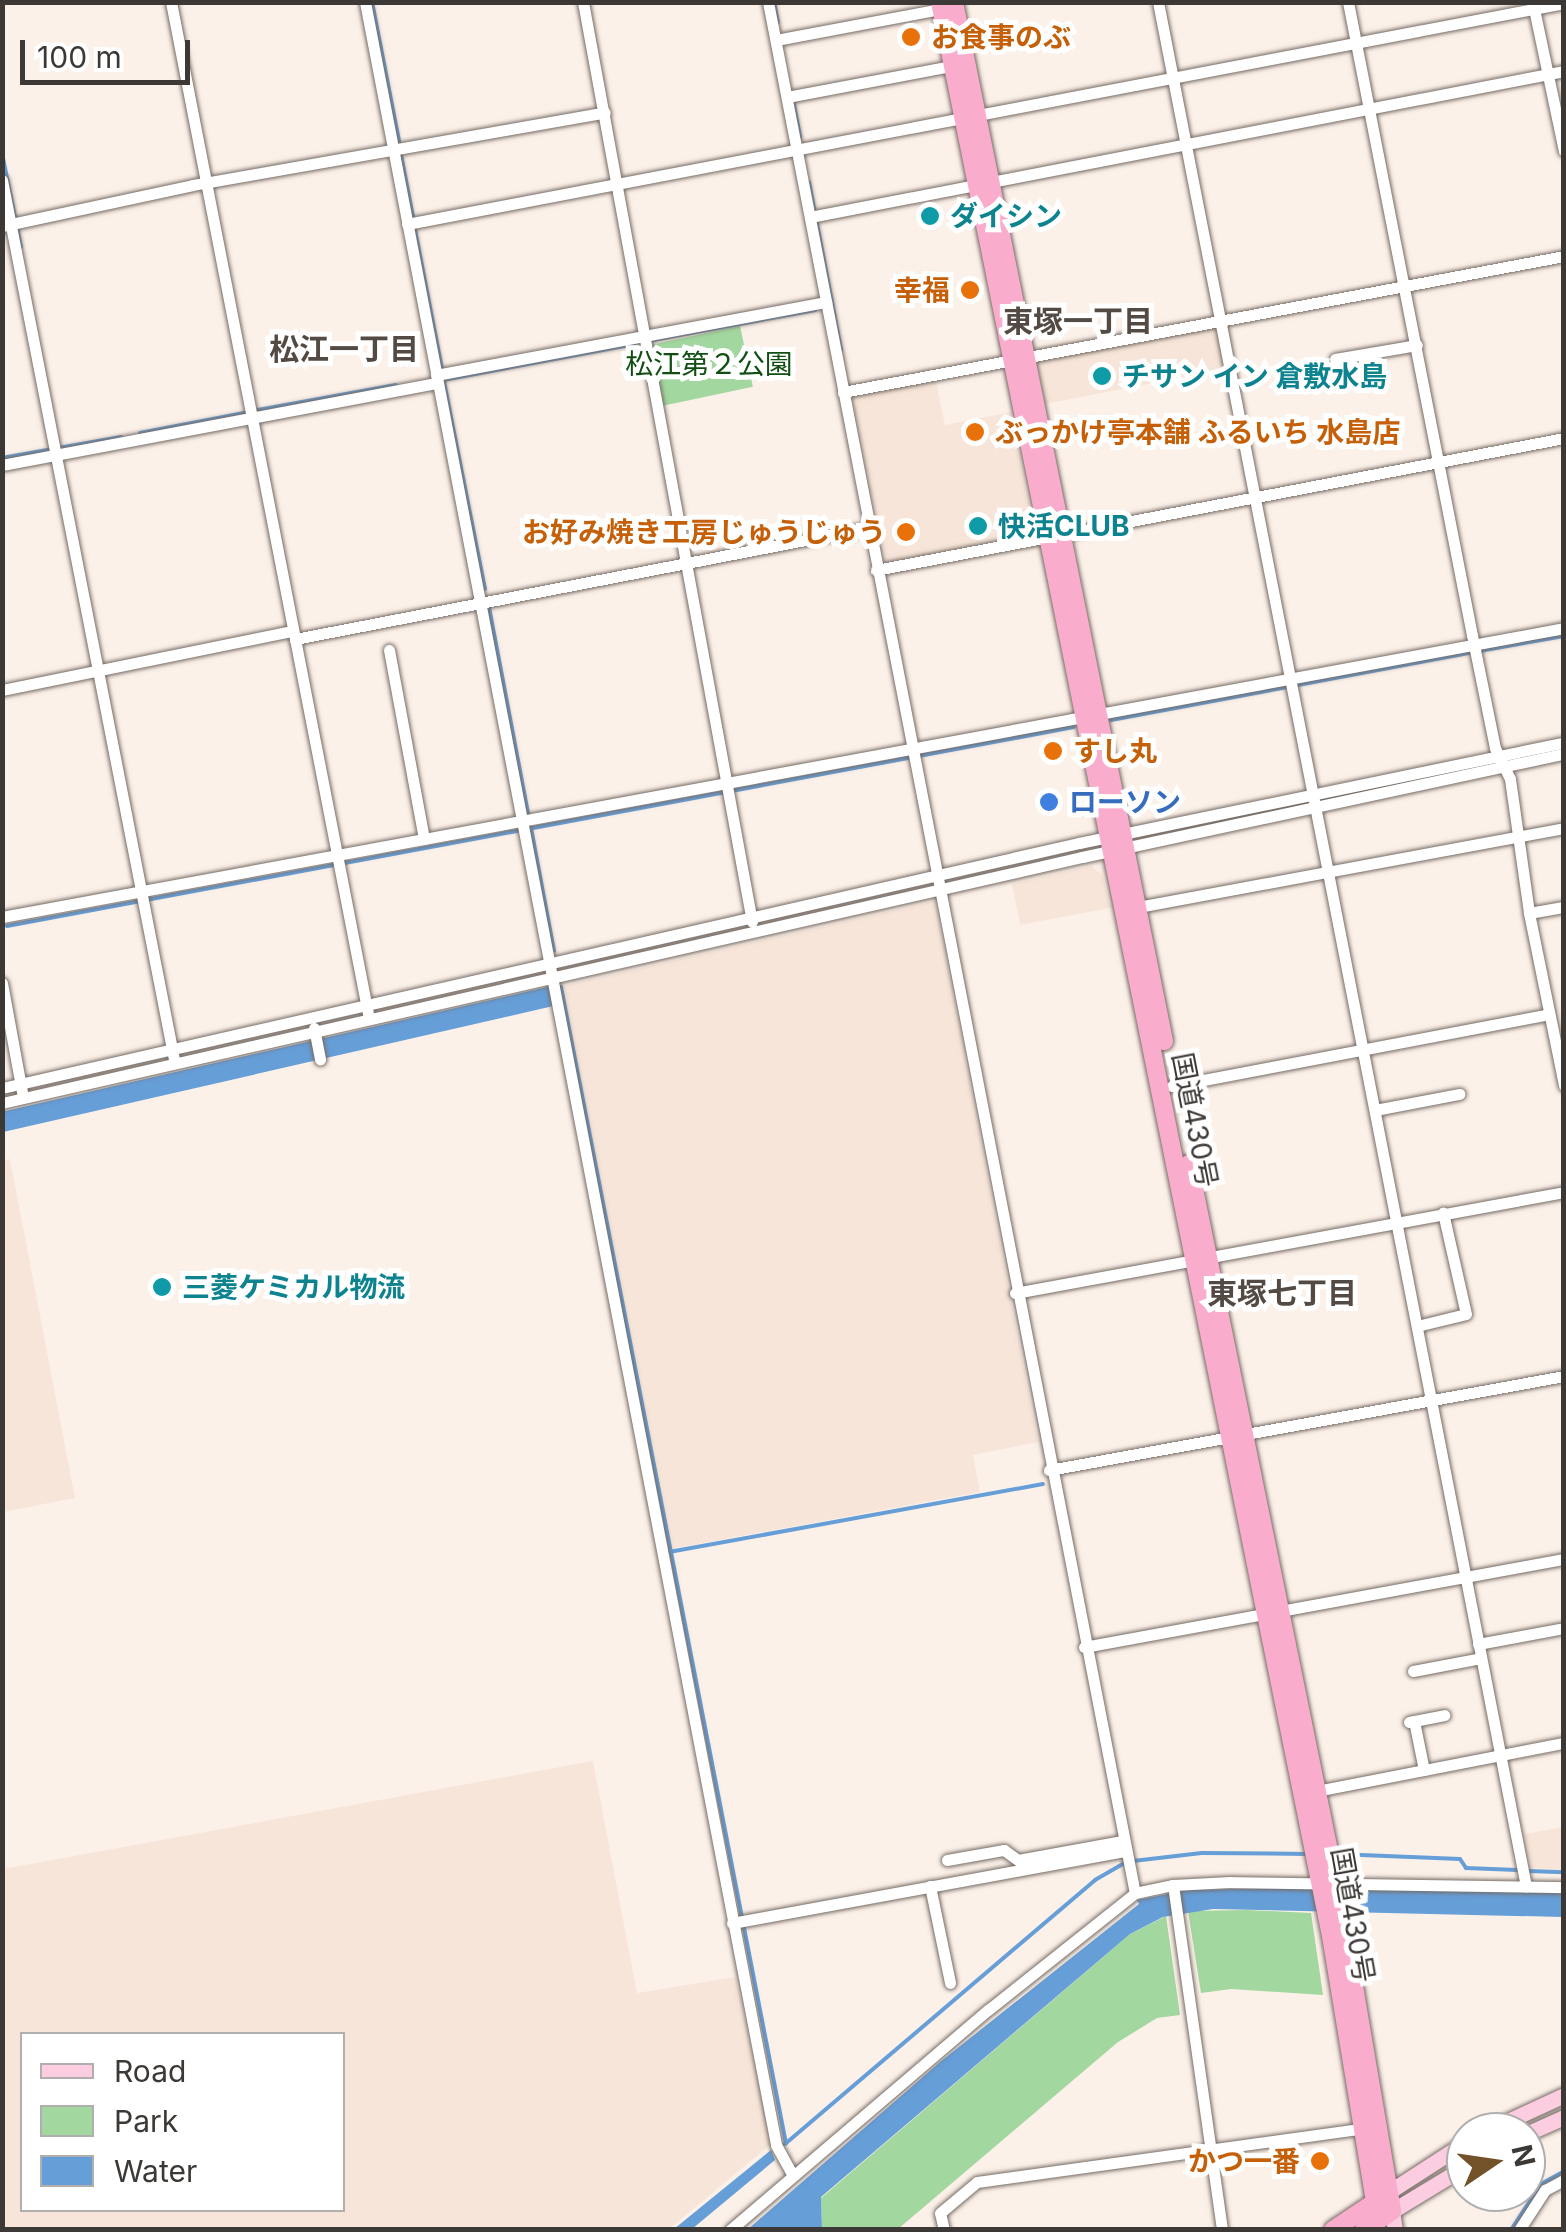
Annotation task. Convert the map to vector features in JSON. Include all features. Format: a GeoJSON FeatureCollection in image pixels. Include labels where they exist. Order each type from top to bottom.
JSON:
{"type":"FeatureCollection","features":[{"type":"Feature","properties":{"kind":"highway","name":"国道430号"},"geometry":{"type":"LineString","coordinates":[[947,5],[1335,1915],[1382,2216]]}},
{"type":"Feature","properties":{"kind":"highway","name":"国道430号"},"geometry":{"type":"LineString","coordinates":[[1117,842],[1138,908],[1202,1257]]}},
{"type":"Feature","properties":{"kind":"highway","name":"国道430号"},"geometry":{"type":"LineString","coordinates":[[1273,1612],[1316,1792],[1322,1854]]}},
{"type":"Feature","properties":{"kind":"highway","name":"国道430号"},"geometry":{"type":"LineString","coordinates":[[1335,1915],[1361,2129],[1382,2216]]}},
{"type":"Feature","properties":{"kind":"highway"},"geometry":{"type":"LineString","coordinates":[[1333,2230],[1382,2216]]}},
{"type":"Feature","properties":{"kind":"main road"},"geometry":{"type":"LineString","coordinates":[[1527,2112],[1564,2095]]}},
{"type":"Feature","properties":{"kind":"main road"},"geometry":{"type":"LineString","coordinates":[[1382,2216],[1446,2160]]}},
{"type":"Feature","properties":{"kind":"main road"},"geometry":{"type":"LineString","coordinates":[[1382,2216],[1446,2178]]}},
{"type":"Feature","properties":{"kind":"street"},"geometry":{"type":"LineString","coordinates":[[171,2],[368,1013]]}},
{"type":"Feature","properties":{"kind":"street"},"geometry":{"type":"LineString","coordinates":[[365,2],[525,824],[550,971],[739,1922],[778,2150],[792,2176]]}},
{"type":"Feature","properties":{"kind":"street"},"geometry":{"type":"LineString","coordinates":[[583,2],[752,925]]}},
{"type":"Feature","properties":{"kind":"street"},"geometry":{"type":"LineString","coordinates":[[768,2],[791,96],[797,149],[814,216],[826,302],[847,391],[868,528],[880,569],[937,883],[1021,1292],[1135,1893]]}},
{"type":"Feature","properties":{"kind":"street"},"geometry":{"type":"LineString","coordinates":[[1158,2],[1526,1886]]}},
{"type":"Feature","properties":{"kind":"street"},"geometry":{"type":"LineString","coordinates":[[1348,2],[1476,649],[1518,836],[1529,913],[1564,1085]]}},
{"type":"Feature","properties":{"kind":"street"},"geometry":{"type":"LineString","coordinates":[[408,224],[1564,3]]}},
{"type":"Feature","properties":{"kind":"street"},"geometry":{"type":"LineString","coordinates":[[779,39],[947,5]]}},
{"type":"Feature","properties":{"kind":"street"},"geometry":{"type":"LineString","coordinates":[[1534,6],[1564,151]]}},
{"type":"Feature","properties":{"kind":"street"},"geometry":{"type":"LineString","coordinates":[[791,96],[959,65]]}},
{"type":"Feature","properties":{"kind":"street"},"geometry":{"type":"LineString","coordinates":[[814,216],[1564,72]]}},
{"type":"Feature","properties":{"kind":"street"},"geometry":{"type":"LineString","coordinates":[[12,223],[606,112]]}},
{"type":"Feature","properties":{"kind":"street"},"geometry":{"type":"LineString","coordinates":[[2,180],[174,1058]]}},
{"type":"Feature","properties":{"kind":"street"},"geometry":{"type":"LineString","coordinates":[[847,391],[1564,256]]}},
{"type":"Feature","properties":{"kind":"street"},"geometry":{"type":"LineString","coordinates":[[2,465],[826,302]]}},
{"type":"Feature","properties":{"kind":"street"},"geometry":{"type":"LineString","coordinates":[[1335,358],[1418,344]]}},
{"type":"Feature","properties":{"kind":"street"},"geometry":{"type":"LineString","coordinates":[[880,569],[1564,438]]}},
{"type":"Feature","properties":{"kind":"street"},"geometry":{"type":"LineString","coordinates":[[2,690],[868,528]]}},
{"type":"Feature","properties":{"kind":"street"},"geometry":{"type":"LineString","coordinates":[[2,917],[338,862],[424,839],[728,789],[1090,716],[1476,649],[1564,628]]}},
{"type":"Feature","properties":{"kind":"street"},"geometry":{"type":"LineString","coordinates":[[389,650],[424,839]]}},
{"type":"Feature","properties":{"kind":"street"},"geometry":{"type":"LineString","coordinates":[[1502,762],[1564,743]]}},
{"type":"Feature","properties":{"kind":"street"},"geometry":{"type":"LineString","coordinates":[[2,1103],[22,1091],[314,1031],[368,1013],[1117,842],[1502,762],[1564,754]]}},
{"type":"Feature","properties":{"kind":"street"},"geometry":{"type":"LineString","coordinates":[[1138,908],[1564,828]]}},
{"type":"Feature","properties":{"kind":"street"},"geometry":{"type":"LineString","coordinates":[[1529,913],[1564,906]]}},
{"type":"Feature","properties":{"kind":"street"},"geometry":{"type":"LineString","coordinates":[[2,983],[22,1091]]}},
{"type":"Feature","properties":{"kind":"street"},"geometry":{"type":"LineString","coordinates":[[1172,1086],[1549,1014]]}},
{"type":"Feature","properties":{"kind":"street"},"geometry":{"type":"LineString","coordinates":[[314,1031],[320,1059]]}},
{"type":"Feature","properties":{"kind":"street"},"geometry":{"type":"LineString","coordinates":[[2,1088],[22,1091]]}},
{"type":"Feature","properties":{"kind":"street"},"geometry":{"type":"LineString","coordinates":[[1375,1110],[1459,1094]]}},
{"type":"Feature","properties":{"kind":"street"},"geometry":{"type":"LineString","coordinates":[[1021,1292],[1564,1192]]}},
{"type":"Feature","properties":{"kind":"street"},"geometry":{"type":"LineString","coordinates":[[1417,1326],[1466,1314],[1443,1213]]}},
{"type":"Feature","properties":{"kind":"street"},"geometry":{"type":"LineString","coordinates":[[1054,1469],[1564,1376]]}},
{"type":"Feature","properties":{"kind":"street"},"geometry":{"type":"LineString","coordinates":[[1089,1646],[1564,1560]]}},
{"type":"Feature","properties":{"kind":"street"},"geometry":{"type":"LineString","coordinates":[[1478,1644],[1564,1628]]}},
{"type":"Feature","properties":{"kind":"street"},"geometry":{"type":"LineString","coordinates":[[1413,1671],[1481,1658]]}},
{"type":"Feature","properties":{"kind":"street"},"geometry":{"type":"LineString","coordinates":[[1424,1770],[1410,1721],[1444,1715]]}},
{"type":"Feature","properties":{"kind":"street"},"geometry":{"type":"LineString","coordinates":[[1316,1792],[1564,1743]]}},
{"type":"Feature","properties":{"kind":"street"},"geometry":{"type":"LineString","coordinates":[[947,1860],[1004,1850],[1018,1860],[1125,1854]]}},
{"type":"Feature","properties":{"kind":"street"},"geometry":{"type":"LineString","coordinates":[[739,1922],[1125,1854]]}},
{"type":"Feature","properties":{"kind":"street"},"geometry":{"type":"LineString","coordinates":[[730,2230],[988,2010],[1135,1893],[1173,1888],[1329,1885],[1564,1887]]}},
{"type":"Feature","properties":{"kind":"street"},"geometry":{"type":"LineString","coordinates":[[930,1886],[950,1983]]}},
{"type":"Feature","properties":{"kind":"street"},"geometry":{"type":"LineString","coordinates":[[1173,1888],[1222,2230]]}},
{"type":"Feature","properties":{"kind":"street"},"geometry":{"type":"LineString","coordinates":[[944,2230],[940,2213],[977,2182],[1361,2129]]}},
{"type":"Feature","properties":{"kind":"street"},"geometry":{"type":"LineString","coordinates":[[1520,2230],[1545,2190],[1564,2180]]}},
{"type":"Feature","properties":{"kind":"shaded area"},"geometry":{"type":"Polygon","coordinates":[[[1216,324],[1225,369],[1045,404],[1036,359],[1216,324]]]}},
{"type":"Feature","properties":{"kind":"shaded area"},"geometry":{"type":"Polygon","coordinates":[[[935,377],[945,425],[1011,412],[1035,534],[886,563],[852,394],[935,377]]]}},
{"type":"Feature","properties":{"kind":"shaded area"},"geometry":{"type":"Polygon","coordinates":[[[1091,866],[1103,875],[1110,908],[1020,925],[1012,884],[1091,866]]]}},
{"type":"Feature","properties":{"kind":"shaded area"},"geometry":{"type":"Polygon","coordinates":[[[935,901],[1038,1442],[973,1455],[980,1492],[671,1549],[563,986],[935,901]]]}},
{"type":"Feature","properties":{"kind":"shaded area"},"geometry":{"type":"Polygon","coordinates":[[[10,1159],[75,1498],[3,1512],[2,1161],[10,1159]]]}},
{"type":"Feature","properties":{"kind":"shaded area"},"geometry":{"type":"Polygon","coordinates":[[[593,1761],[637,1993],[736,1977],[771,2144],[669,2229],[3,2230],[3,1869],[593,1761]]]}},
{"type":"Feature","properties":{"kind":"shaded area"},"geometry":{"type":"Polygon","coordinates":[[[1563,1827],[1563,1870],[1531,1868],[1525,1834],[1563,1827]]]}},
{"type":"Feature","properties":{"kind":"green space","name":"松江第２公園"},"geometry":{"type":"Polygon","coordinates":[[[740,326],[753,387],[662,406],[649,345],[740,326]]]}},
{"type":"Feature","properties":{"kind":"green space"},"geometry":{"type":"Polygon","coordinates":[[[1188,1911],[1311,1913],[1323,1995],[1231,1989],[1201,1993],[1188,1911]]]}},
{"type":"Feature","properties":{"kind":"green space"},"geometry":{"type":"Polygon","coordinates":[[[1166,1916],[1180,2015],[1157,2018],[1118,2042],[898,2229],[822,2229],[821,2198],[1130,1934],[1166,1916]]]}},
{"type":"Feature","properties":{"kind":"water"},"geometry":{"type":"Polygon","coordinates":[[[1188,1890],[1563,1892],[1563,1917],[1213,1909],[1163,1917],[1130,1934],[821,2197],[822,2229],[747,2230],[940,2062],[1139,1904],[1137,1900],[1188,1890]]]}},
{"type":"Feature","properties":{"kind":"water"},"geometry":{"type":"Polygon","coordinates":[[[771,2150],[775,2160],[692,2229],[674,2229],[771,2150]]]}},
{"type":"Feature","properties":{"kind":"waterway"},"geometry":{"type":"LineString","coordinates":[[372,2],[399,141]]}},
{"type":"Feature","properties":{"kind":"waterway"},"geometry":{"type":"LineString","coordinates":[[774,2],[778,22]]}},
{"type":"Feature","properties":{"kind":"waterway"},"geometry":{"type":"LineString","coordinates":[[793,100],[800,137]]}},
{"type":"Feature","properties":{"kind":"waterway"},"geometry":{"type":"LineString","coordinates":[[2,153],[21,247]]}},
{"type":"Feature","properties":{"kind":"waterway"},"geometry":{"type":"LineString","coordinates":[[401,155],[413,217]]}},
{"type":"Feature","properties":{"kind":"waterway"},"geometry":{"type":"LineString","coordinates":[[809,182],[841,350]]}},
{"type":"Feature","properties":{"kind":"waterway"},"geometry":{"type":"LineString","coordinates":[[415,230],[442,369]]}},
{"type":"Feature","properties":{"kind":"waterway"},"geometry":{"type":"LineString","coordinates":[[653,340],[815,310]]}},
{"type":"Feature","properties":{"kind":"waterway"},"geometry":{"type":"LineString","coordinates":[[443,380],[635,344]]}},
{"type":"Feature","properties":{"kind":"waterway"},"geometry":{"type":"LineString","coordinates":[[443,377],[485,589]]}},
{"type":"Feature","properties":{"kind":"waterway"},"geometry":{"type":"LineString","coordinates":[[258,410],[396,385]]}},
{"type":"Feature","properties":{"kind":"waterway"},"geometry":{"type":"LineString","coordinates":[[140,433],[244,413]]}},
{"type":"Feature","properties":{"kind":"waterway"},"geometry":{"type":"LineString","coordinates":[[2,458],[121,437]]}},
{"type":"Feature","properties":{"kind":"waterway"},"geometry":{"type":"LineString","coordinates":[[489,607],[529,819]]}},
{"type":"Feature","properties":{"kind":"waterway"},"geometry":{"type":"LineString","coordinates":[[1479,651],[1564,636]]}},
{"type":"Feature","properties":{"kind":"waterway"},"geometry":{"type":"LineString","coordinates":[[1111,720],[1470,653]]}},
{"type":"Feature","properties":{"kind":"waterway"},"geometry":{"type":"LineString","coordinates":[[7,926],[1074,727]]}},
{"type":"Feature","properties":{"kind":"waterway"},"geometry":{"type":"LineString","coordinates":[[531,828],[554,951]]}},
{"type":"Feature","properties":{"kind":"waterway"},"geometry":{"type":"LineString","coordinates":[[561,987],[786,2143]]}},
{"type":"Feature","properties":{"kind":"waterway"},"geometry":{"type":"LineString","coordinates":[[2,1122],[548,997]]}},
{"type":"Feature","properties":{"kind":"waterway"},"geometry":{"type":"LineString","coordinates":[[182,1074],[183,1080]]}},
{"type":"Feature","properties":{"kind":"waterway"},"geometry":{"type":"LineString","coordinates":[[669,1552],[1043,1484]]}},
{"type":"Feature","properties":{"kind":"waterway"},"geometry":{"type":"LineString","coordinates":[[1133,1861],[1202,1853],[1308,1854]]}},
{"type":"Feature","properties":{"kind":"waterway"},"geometry":{"type":"LineString","coordinates":[[1337,1854],[1460,1859],[1466,1868],[1517,1870]]}},
{"type":"Feature","properties":{"kind":"waterway"},"geometry":{"type":"LineString","coordinates":[[785,2144],[1095,1880],[1124,1863]]}},
{"type":"Feature","properties":{"kind":"waterway"},"geometry":{"type":"LineString","coordinates":[[1529,1871],[1564,1872]]}},
{"type":"Feature","properties":{"kind":"waterway"},"geometry":{"type":"LineString","coordinates":[[1511,2230],[1541,2184],[1564,2171]]}},
{"type":"Feature","properties":{"kind":"place","name":"お食事のぶ"},"geometry":{"type":"Point","coordinates":[911,37]}},
{"type":"Feature","properties":{"kind":"place","name":"ダイシン"},"geometry":{"type":"Point","coordinates":[930,216]}},
{"type":"Feature","properties":{"kind":"place","name":"幸福"},"geometry":{"type":"Point","coordinates":[970,290]}},
{"type":"Feature","properties":{"kind":"place","name":"チサン イン 倉敷水島"},"geometry":{"type":"Point","coordinates":[1102,376]}},
{"type":"Feature","properties":{"kind":"place","name":"ぶっかけ亭本舗 ふるいち 水島店"},"geometry":{"type":"Point","coordinates":[975,432]}},
{"type":"Feature","properties":{"kind":"place","name":"快活CLUB"},"geometry":{"type":"Point","coordinates":[978,526]}},
{"type":"Feature","properties":{"kind":"place","name":"お好み焼き工房じゅうじゅう"},"geometry":{"type":"Point","coordinates":[906,532]}},
{"type":"Feature","properties":{"kind":"place","name":"すし丸"},"geometry":{"type":"Point","coordinates":[1053,751]}},
{"type":"Feature","properties":{"kind":"place","name":"ローソン"},"geometry":{"type":"Point","coordinates":[1049,802]}},
{"type":"Feature","properties":{"kind":"place","name":"三菱ケミカル物流"},"geometry":{"type":"Point","coordinates":[162,1287]}},
{"type":"Feature","properties":{"kind":"place","name":"かつ一番"},"geometry":{"type":"Point","coordinates":[1320,2161]}},
{"type":"Feature","properties":{"kind":"district","name":"東塚一丁目"},"geometry":{"type":"Point","coordinates":[1078,321]}},
{"type":"Feature","properties":{"kind":"district","name":"松江一丁目"},"geometry":{"type":"Point","coordinates":[344,349]}},
{"type":"Feature","properties":{"kind":"district","name":"東塚七丁目"},"geometry":{"type":"Point","coordinates":[1282,1293]}}]}
